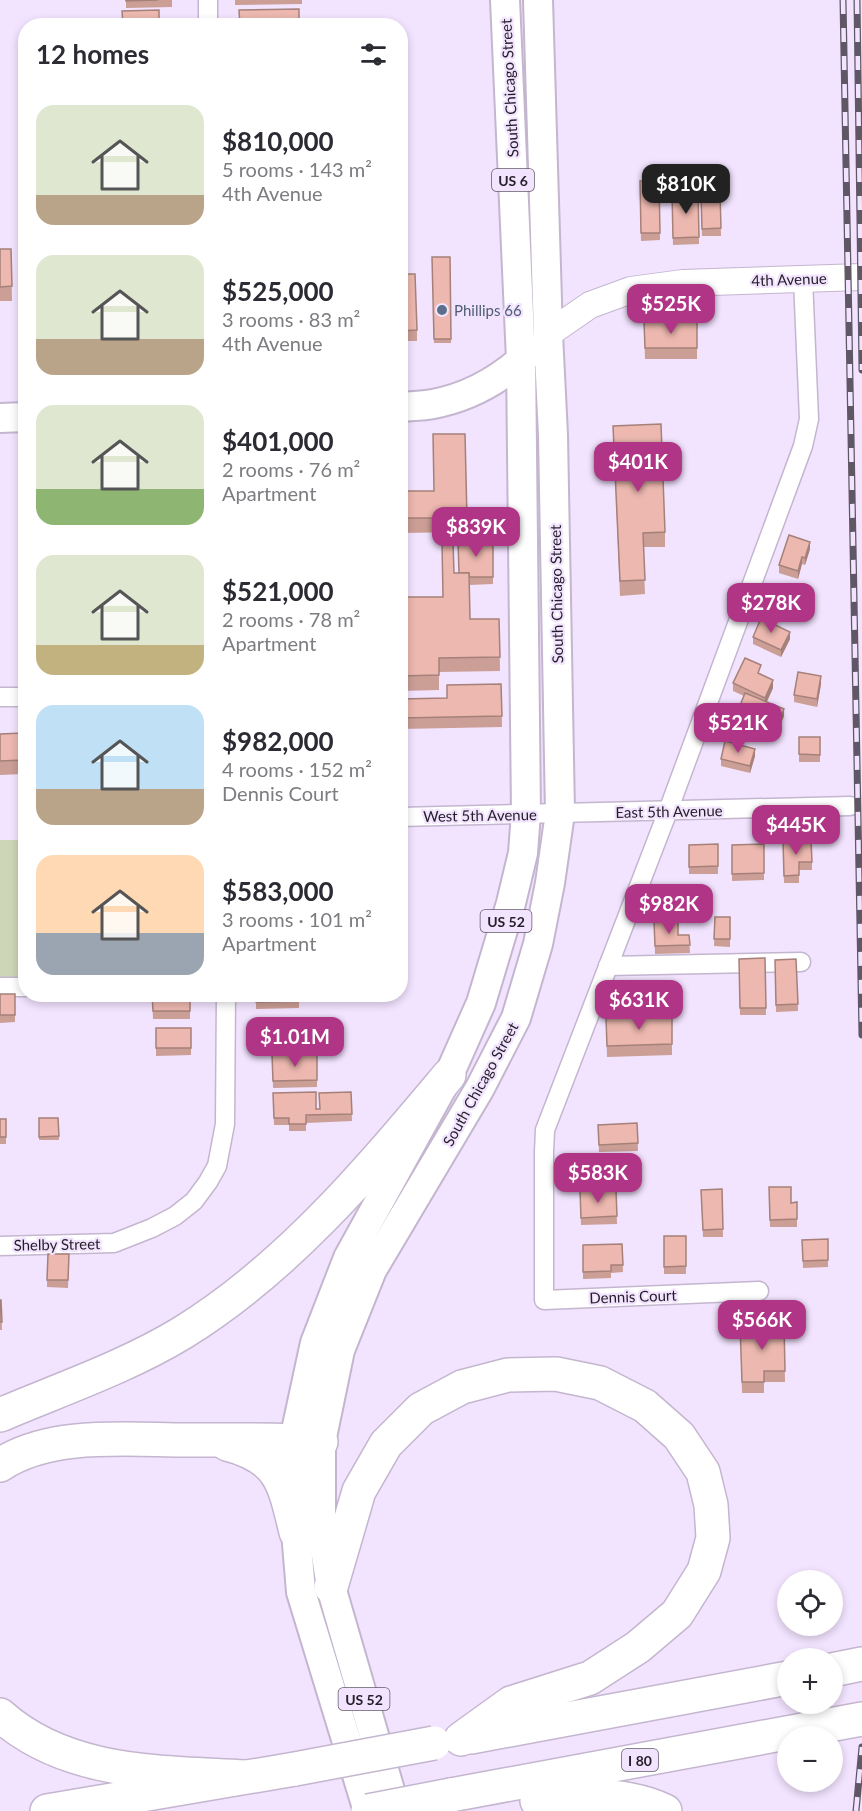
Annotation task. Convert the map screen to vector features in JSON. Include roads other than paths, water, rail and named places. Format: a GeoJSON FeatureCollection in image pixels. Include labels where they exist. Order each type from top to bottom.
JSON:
{"type":"FeatureCollection","features":[{"type":"Feature","properties":{"kind":"highway"},"geometry":{"type":"LineString","coordinates":[[0,1414],[130,1360],[181,1333],[225,1304],[307,1234],[370,1168],[449,1076]]}},
{"type":"Feature","properties":{"kind":"highway"},"geometry":{"type":"LineString","coordinates":[[331,1587],[359,1491],[386,1444],[421,1409],[462,1387],[518,1374],[556,1374],[600,1383],[645,1406],[679,1436],[703,1472],[711,1505],[713,1538],[704,1571],[677,1614],[638,1647],[590,1678],[511,1703],[448,1741]]}},
{"type":"Feature","properties":{"kind":"highway"},"geometry":{"type":"LineString","coordinates":[[208,1440],[244,1449],[270,1466],[285,1487],[296,1532]]}},
{"type":"Feature","properties":{"kind":"highway"},"geometry":{"type":"LineString","coordinates":[[0,1465],[27,1452],[73,1441],[308,1441]]}},
{"type":"Feature","properties":{"kind":"highway"},"geometry":{"type":"LineString","coordinates":[[843,1668],[862,1664]]}},
{"type":"Feature","properties":{"kind":"highway"},"geometry":{"type":"LineString","coordinates":[[47,1811],[245,1778],[777,1680]]}},
{"type":"Feature","properties":{"kind":"highway"},"geometry":{"type":"LineString","coordinates":[[0,1715],[30,1738],[52,1750],[100,1764],[129,1770],[245,1778]]}},
{"type":"Feature","properties":{"kind":"highway","name":"I 80"},"geometry":{"type":"LineString","coordinates":[[368,1811],[862,1719]]}},
{"type":"Feature","properties":{"kind":"highway"},"geometry":{"type":"LineString","coordinates":[[462,1793],[514,1805],[580,1795],[652,1804],[665,1811]]}},
{"type":"Feature","properties":{"kind":"main road","name":"South Chicago Street"},"geometry":{"type":"LineString","coordinates":[[368,1811],[301,1592],[296,1532],[308,1441],[315,1343],[348,1258],[449,1076],[481,1003],[511,903],[523,853],[526,813],[522,360],[505,0]]}},
{"type":"Feature","properties":{"kind":"main road","name":"South Chicago Street"},"geometry":{"type":"LineString","coordinates":[[396,1811],[331,1587],[308,1441],[340,1350],[372,1270],[480,1088],[516,1018],[538,944],[550,883],[560,813],[553,435],[538,0]]}},
{"type":"Feature","properties":{"kind":"main road"},"geometry":{"type":"LineString","coordinates":[[408,406],[434,404],[484,387],[522,360],[548,334]]}},
{"type":"Feature","properties":{"kind":"main road"},"geometry":{"type":"LineString","coordinates":[[0,418],[18,417]]}},
{"type":"Feature","properties":{"kind":"street"},"geometry":{"type":"LineString","coordinates":[[208,0],[208,18]]}},
{"type":"Feature","properties":{"kind":"street","name":"4th Avenue"},"geometry":{"type":"LineString","coordinates":[[548,334],[591,305],[631,290],[683,283],[862,277]]}},
{"type":"Feature","properties":{"kind":"street"},"geometry":{"type":"LineString","coordinates":[[801,962],[608,966],[803,446],[809,419],[803,279]]}},
{"type":"Feature","properties":{"kind":"street"},"geometry":{"type":"LineString","coordinates":[[0,698],[18,697]]}},
{"type":"Feature","properties":{"kind":"street","name":"East 5th Avenue"},"geometry":{"type":"LineString","coordinates":[[560,813],[850,806]]}},
{"type":"Feature","properties":{"kind":"street","name":"West 5th Avenue"},"geometry":{"type":"LineString","coordinates":[[408,817],[560,813]]}},
{"type":"Feature","properties":{"kind":"street","name":"Dennis Court"},"geometry":{"type":"LineString","coordinates":[[608,966],[545,1130],[544,1300],[759,1291]]}},
{"type":"Feature","properties":{"kind":"street"},"geometry":{"type":"LineString","coordinates":[[0,987],[18,987]]}},
{"type":"Feature","properties":{"kind":"street","name":"Shelby Street"},"geometry":{"type":"LineString","coordinates":[[0,1246],[114,1243],[175,1216],[194,1201],[217,1166],[225,1124],[226,1002]]}},
{"type":"Feature","properties":{"kind":"railway"},"geometry":{"type":"LineString","coordinates":[[843,0],[862,1035]]}},
{"type":"Feature","properties":{"kind":"railway"},"geometry":{"type":"LineString","coordinates":[[857,0],[862,370]]}},
{"type":"Feature","properties":{"kind":"railway"},"geometry":{"type":"LineString","coordinates":[[856,1811],[862,1747]]}},
{"type":"Feature","properties":{"kind":"place","name":"Phillips 66"},"geometry":{"type":"Point","coordinates":[442,310]}}]}
